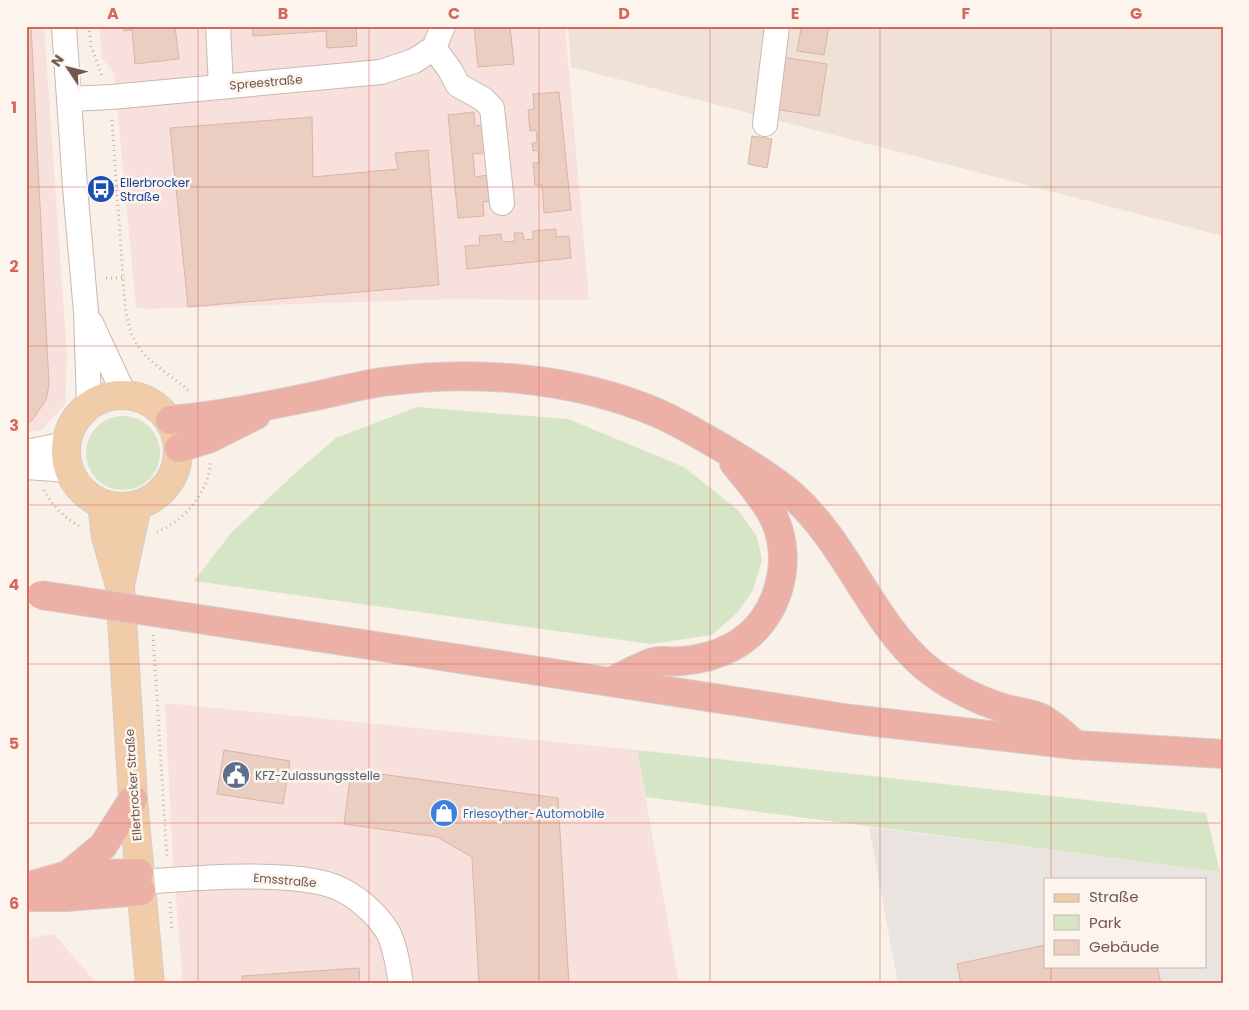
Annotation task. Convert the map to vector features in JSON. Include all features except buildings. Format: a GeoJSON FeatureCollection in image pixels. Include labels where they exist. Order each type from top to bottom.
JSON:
{"type":"FeatureCollection","features":[{"type":"Feature","properties":{"kind":"highway"},"geometry":{"type":"LineString","coordinates":[[170,420],[280,403],[381,382],[449,376],[543,381],[599,393],[632,403],[661,414],[720,447],[766,474],[795,498],[819,524],[841,554],[897,639],[910,654],[928,669],[960,690],[1003,708],[1042,718],[1076,745]]}},
{"type":"Feature","properties":{"kind":"highway"},"geometry":{"type":"LineString","coordinates":[[179,448],[218,434],[280,403]]}},
{"type":"Feature","properties":{"kind":"highway"},"geometry":{"type":"LineString","coordinates":[[612,681],[655,662],[680,662],[706,657],[732,647],[752,632],[767,615],[777,595],[782,572],[782,545],[774,518],[755,487],[720,447]]}},
{"type":"Feature","properties":{"kind":"highway"},"geometry":{"type":"LineString","coordinates":[[34,594],[851,718],[979,735],[1076,745],[1223,754]]}},
{"type":"Feature","properties":{"kind":"highway"},"geometry":{"type":"LineString","coordinates":[[68,875],[103,846],[134,799]]}},
{"type":"Feature","properties":{"kind":"highway"},"geometry":{"type":"LineString","coordinates":[[26,887],[68,875],[140,882]]}},
{"type":"Feature","properties":{"kind":"highway"},"geometry":{"type":"LineString","coordinates":[[26,898],[66,897],[140,882]]}},
{"type":"Feature","properties":{"kind":"main road"},"geometry":{"type":"LineString","coordinates":[[124,394],[142,397],[158,406],[170,420],[177,433],[179,448],[177,467],[168,484],[155,498],[137,506],[120,508],[102,504],[87,495],[76,483],[68,457],[68,433],[76,417],[90,404],[106,396],[124,394]]}},
{"type":"Feature","properties":{"kind":"main road","name":"Ellerbrocker Straße"},"geometry":{"type":"LineString","coordinates":[[102,504],[106,537],[120,586],[140,882],[150,984]]}},
{"type":"Feature","properties":{"kind":"main road","name":"Ellerbrocker Straße"},"geometry":{"type":"LineString","coordinates":[[120,586],[137,506]]}},
{"type":"Feature","properties":{"kind":"street"},"geometry":{"type":"LineString","coordinates":[[64,26],[86,312],[90,404]]}},
{"type":"Feature","properties":{"kind":"street"},"geometry":{"type":"LineString","coordinates":[[218,26],[222,86]]}},
{"type":"Feature","properties":{"kind":"street"},"geometry":{"type":"LineString","coordinates":[[443,26],[434,48],[458,85],[483,99],[492,108],[502,203]]}},
{"type":"Feature","properties":{"kind":"street"},"geometry":{"type":"LineString","coordinates":[[765,124],[777,26]]}},
{"type":"Feature","properties":{"kind":"street","name":"Spreestraße"},"geometry":{"type":"LineString","coordinates":[[70,99],[111,97],[381,72],[414,61],[434,48]]}},
{"type":"Feature","properties":{"kind":"street"},"geometry":{"type":"LineString","coordinates":[[86,312],[124,394]]}},
{"type":"Feature","properties":{"kind":"street"},"geometry":{"type":"LineString","coordinates":[[26,452],[68,457]]}},
{"type":"Feature","properties":{"kind":"street"},"geometry":{"type":"LineString","coordinates":[[26,467],[68,457]]}},
{"type":"Feature","properties":{"kind":"street","name":"Emsstraße"},"geometry":{"type":"LineString","coordinates":[[140,882],[218,877],[275,877],[308,880],[334,886],[375,915],[388,934],[396,956],[401,984]]}},
{"type":"Feature","properties":{"kind":"path"},"geometry":{"type":"LineString","coordinates":[[89,26],[91,46],[111,97]]}},
{"type":"Feature","properties":{"kind":"path"},"geometry":{"type":"LineString","coordinates":[[106,278],[123,278]]}},
{"type":"Feature","properties":{"kind":"path"},"geometry":{"type":"LineString","coordinates":[[152,632],[173,937]]}},
{"type":"Feature","properties":{"kind":"shaded area"},"geometry":{"type":"Polygon","coordinates":[[[26,26],[44,26],[67,356],[65,405],[40,431],[26,432],[26,26]]]}},
{"type":"Feature","properties":{"kind":"shaded area"},"geometry":{"type":"Polygon","coordinates":[[[99,26],[565,26],[589,300],[452,299],[145,309],[136,307],[114,74],[102,58],[99,26]]]}},
{"type":"Feature","properties":{"kind":"shaded area"},"geometry":{"type":"Polygon","coordinates":[[[568,26],[1223,26],[1223,236],[571,67],[568,26]]]}},
{"type":"Feature","properties":{"kind":"shaded area"},"geometry":{"type":"Polygon","coordinates":[[[165,703],[637,750],[679,984],[183,984],[173,864],[165,703]]]}},
{"type":"Feature","properties":{"kind":"shaded area"},"geometry":{"type":"Polygon","coordinates":[[[869,827],[1220,872],[1223,885],[1223,984],[898,984],[869,827]]]}},
{"type":"Feature","properties":{"kind":"shaded area"},"geometry":{"type":"Polygon","coordinates":[[[54,934],[97,984],[26,984],[26,938],[54,934]]]}},
{"type":"Feature","properties":{"kind":"green space"},"geometry":{"type":"Polygon","coordinates":[[[417,407],[568,419],[684,467],[739,511],[757,537],[762,560],[753,590],[738,612],[712,635],[651,644],[194,581],[231,533],[336,438],[417,407]]]}},
{"type":"Feature","properties":{"kind":"green space"},"geometry":{"type":"Polygon","coordinates":[[[123,416],[137,419],[149,427],[157,439],[160,453],[157,467],[149,479],[137,487],[123,490],[109,487],[97,479],[89,467],[86,453],[89,439],[97,427],[109,419],[123,416]]]}},
{"type":"Feature","properties":{"kind":"green space"},"geometry":{"type":"Polygon","coordinates":[[[637,750],[1206,813],[1220,872],[646,797],[637,750]]]}},
{"type":"Feature","properties":{"kind":"place","name":"Ellerbrocker Straße"},"geometry":{"type":"Point","coordinates":[101,189]}},
{"type":"Feature","properties":{"kind":"place","name":"KFZ-Zulassungsstelle"},"geometry":{"type":"Point","coordinates":[236,775]}},
{"type":"Feature","properties":{"kind":"place","name":"Friesoyther-Automobile"},"geometry":{"type":"Point","coordinates":[444,813]}}]}
